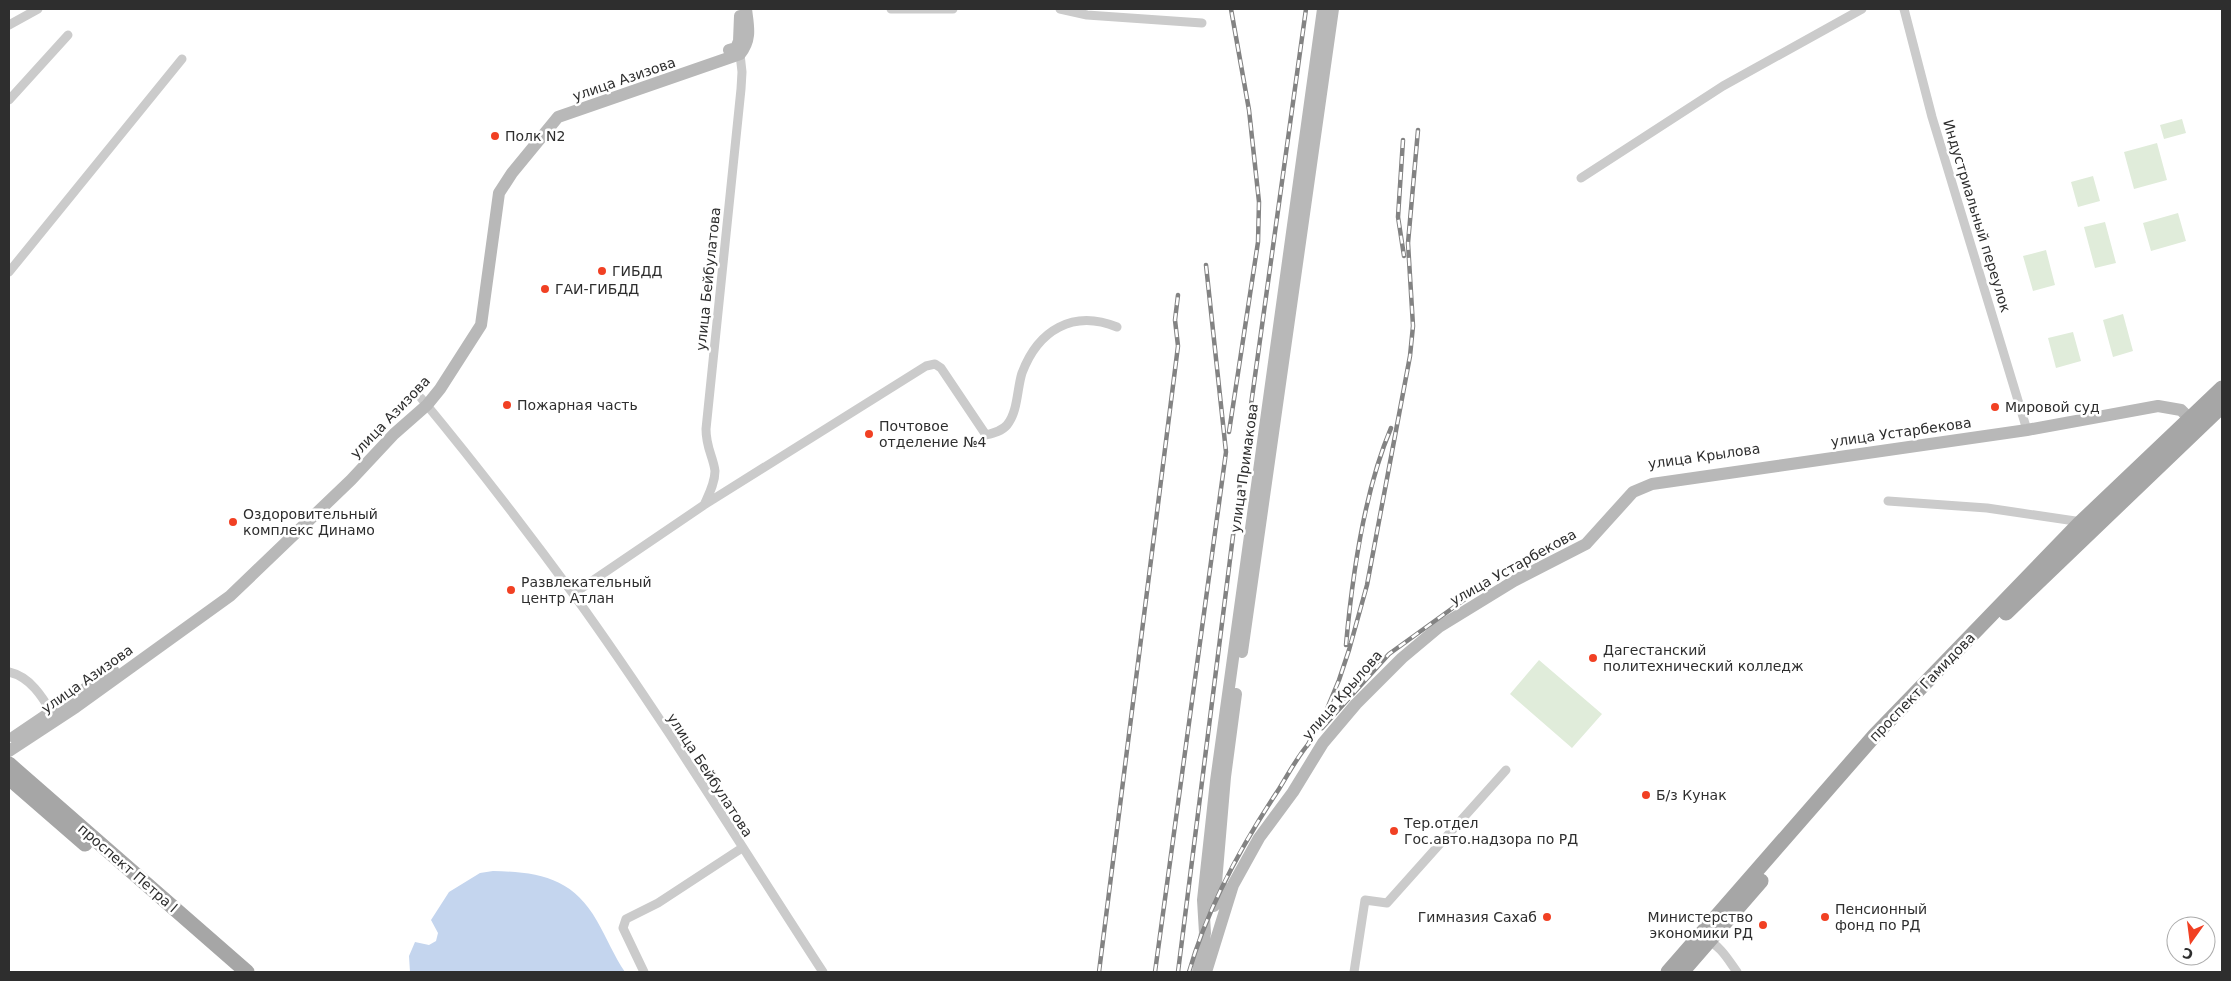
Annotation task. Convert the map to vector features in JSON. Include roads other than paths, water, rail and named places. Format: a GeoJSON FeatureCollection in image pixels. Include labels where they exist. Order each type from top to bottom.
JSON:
{"type":"FeatureCollection","features":[{"type":"Feature","properties":{"kind":"main road","name":"улица Азизова"},"geometry":{"type":"LineString","coordinates":[[9,741],[53,715],[230,596],[351,480],[424,401],[469,335],[477,316],[493,193],[508,167],[556,112],[736,48],[740,34],[739,9]]}},
{"type":"Feature","properties":{"kind":"main road"},"geometry":{"type":"LineString","coordinates":[[740,54],[746,46],[749,37],[746,9]]}},
{"type":"Feature","properties":{"kind":"main road","name":"улица Примакова"},"geometry":{"type":"LineString","coordinates":[[1204,926],[1203,900],[1216,781],[1323,9]]}},
{"type":"Feature","properties":{"kind":"main road","name":"улица Примакова"},"geometry":{"type":"LineString","coordinates":[[1216,903],[1226,768],[1333,9]]}},
{"type":"Feature","properties":{"kind":"main road","name":"улица Азизова"},"geometry":{"type":"LineString","coordinates":[[424,401],[440,389],[481,325],[499,192],[512,173],[558,117],[740,54]]}},
{"type":"Feature","properties":{"kind":"main road","name":"проспект Гамидова"},"geometry":{"type":"LineString","coordinates":[[1668,972],[1704,940],[1938,683],[2195,423],[2222,388]]}},
{"type":"Feature","properties":{"kind":"main road","name":"улица Крылова"},"geometry":{"type":"LineString","coordinates":[[1204,926],[1255,834],[1286,788],[1320,742],[1377,675],[1436,624],[1493,587],[1576,543],[1624,489],[1643,479],[2026,429],[2159,403],[2182,408],[2195,423]]}},
{"type":"Feature","properties":{"kind":"main road","name":"проспект Гамидова"},"geometry":{"type":"LineString","coordinates":[[1682,972],[1704,940],[1875,735],[2082,522],[2195,423],[2222,406]]}},
{"type":"Feature","properties":{"kind":"main road","name":"улица Устарбекова"},"geometry":{"type":"LineString","coordinates":[[1206,972],[1233,885],[1259,838],[1293,792],[1323,743],[1384,675],[1439,627],[1514,581],[1586,544],[1633,492],[1652,484],[2026,429]]}},
{"type":"Feature","properties":{"kind":"main road","name":"улица Азизова"},"geometry":{"type":"LineString","coordinates":[[9,751],[53,715]]}},
{"type":"Feature","properties":{"kind":"main road","name":"проспект Петра I"},"geometry":{"type":"LineString","coordinates":[[9,764],[247,972]]}},
{"type":"Feature","properties":{"kind":"main road","name":"проспект Петра I"},"geometry":{"type":"LineString","coordinates":[[9,778],[233,972]]}},
{"type":"Feature","properties":{"kind":"main road"},"geometry":{"type":"LineString","coordinates":[[1198,972],[1204,926],[1219,930],[1216,903]]}},
{"type":"Feature","properties":{"kind":"street"},"geometry":{"type":"LineString","coordinates":[[9,25],[38,9]]}},
{"type":"Feature","properties":{"kind":"street"},"geometry":{"type":"LineString","coordinates":[[891,9],[953,9]]}},
{"type":"Feature","properties":{"kind":"street"},"geometry":{"type":"LineString","coordinates":[[1060,9],[1087,15],[1202,23]]}},
{"type":"Feature","properties":{"kind":"street"},"geometry":{"type":"LineString","coordinates":[[1581,178],[1723,86],[1862,9]]}},
{"type":"Feature","properties":{"kind":"street","name":"Индустриальный переулок"},"geometry":{"type":"LineString","coordinates":[[1904,9],[1932,117],[2026,429]]}},
{"type":"Feature","properties":{"kind":"street"},"geometry":{"type":"LineString","coordinates":[[9,100],[68,34]]}},
{"type":"Feature","properties":{"kind":"street","name":"улица Бейбулатова"},"geometry":{"type":"LineString","coordinates":[[704,505],[714,477],[713,462],[706,443],[742,89],[740,54]]}},
{"type":"Feature","properties":{"kind":"street"},"geometry":{"type":"LineString","coordinates":[[9,272],[182,60]]}},
{"type":"Feature","properties":{"kind":"street"},"geometry":{"type":"LineString","coordinates":[[573,594],[704,505],[926,366],[935,364],[941,368],[986,435],[998,432],[1008,424],[1022,372],[1042,337],[1062,326],[1086,320],[1101,320],[1117,327]]}},
{"type":"Feature","properties":{"kind":"street","name":"улица Бейбулатова"},"geometry":{"type":"LineString","coordinates":[[424,401],[453,436],[573,594],[823,972]]}},
{"type":"Feature","properties":{"kind":"street"},"geometry":{"type":"LineString","coordinates":[[1888,501],[1987,508],[2082,522]]}},
{"type":"Feature","properties":{"kind":"street"},"geometry":{"type":"LineString","coordinates":[[9,672],[14,673],[39,691],[53,715]]}},
{"type":"Feature","properties":{"kind":"street"},"geometry":{"type":"LineString","coordinates":[[1354,972],[1365,900],[1387,903],[1506,770]]}},
{"type":"Feature","properties":{"kind":"street"},"geometry":{"type":"LineString","coordinates":[[644,971],[623,928],[626,919],[658,904],[742,848]]}},
{"type":"Feature","properties":{"kind":"street"},"geometry":{"type":"LineString","coordinates":[[1704,940],[1721,951],[1737,972]]}},
{"type":"Feature","properties":{"kind":"water"},"geometry":{"type":"Polygon","coordinates":[[[493,871],[540,876],[553,880],[577,895],[597,921],[625,972],[410,972],[409,956],[415,942],[429,945],[436,941],[438,933],[431,920],[449,892],[480,873],[493,871]]]}},
{"type":"Feature","properties":{"kind":"railway"},"geometry":{"type":"LineString","coordinates":[[1229,432],[1258,242],[1259,202],[1249,110],[1231,9]]}},
{"type":"Feature","properties":{"kind":"railway"},"geometry":{"type":"LineString","coordinates":[[1178,972],[1235,520],[1306,9]]}},
{"type":"Feature","properties":{"kind":"railway"},"geometry":{"type":"LineString","coordinates":[[1307,746],[1324,716],[1339,680],[1367,585],[1410,356],[1413,326],[1408,243],[1418,130]]}},
{"type":"Feature","properties":{"kind":"railway"},"geometry":{"type":"LineString","coordinates":[[1403,140],[1398,217],[1404,256]]}},
{"type":"Feature","properties":{"kind":"railway"},"geometry":{"type":"LineString","coordinates":[[1155,972],[1226,452],[1206,265]]}},
{"type":"Feature","properties":{"kind":"railway"},"geometry":{"type":"LineString","coordinates":[[1099,972],[1178,346],[1175,320],[1178,295]]}},
{"type":"Feature","properties":{"kind":"railway"},"geometry":{"type":"LineString","coordinates":[[1346,645],[1361,534],[1374,478],[1391,428]]}},
{"type":"Feature","properties":{"kind":"railway"},"geometry":{"type":"LineString","coordinates":[[1322,728],[1389,654],[1486,584]]}},
{"type":"Feature","properties":{"kind":"railway"},"geometry":{"type":"LineString","coordinates":[[1189,972],[1206,924],[1227,877],[1252,832],[1298,758],[1311,741]]}},
{"type":"Feature","properties":{"kind":"place","name":"Полк N2"},"geometry":{"type":"Point","coordinates":[495,136]}},
{"type":"Feature","properties":{"kind":"place","name":"ГИБДД"},"geometry":{"type":"Point","coordinates":[602,271]}},
{"type":"Feature","properties":{"kind":"place","name":"ГАИ-ГИБДД"},"geometry":{"type":"Point","coordinates":[545,289]}},
{"type":"Feature","properties":{"kind":"place","name":"Пожарная часть"},"geometry":{"type":"Point","coordinates":[507,405]}},
{"type":"Feature","properties":{"kind":"place","name":"Мировой суд"},"geometry":{"type":"Point","coordinates":[1995,407]}},
{"type":"Feature","properties":{"kind":"place","name":"Почтовое отделение №4"},"geometry":{"type":"Point","coordinates":[869,434]}},
{"type":"Feature","properties":{"kind":"place","name":"Оздоровительный комплекс Динамо"},"geometry":{"type":"Point","coordinates":[233,522]}},
{"type":"Feature","properties":{"kind":"place","name":"Развлекательный центр Атлан"},"geometry":{"type":"Point","coordinates":[511,590]}},
{"type":"Feature","properties":{"kind":"place","name":"Дагестанский политехнический колледж"},"geometry":{"type":"Point","coordinates":[1593,658]}},
{"type":"Feature","properties":{"kind":"place","name":"Б/з Кунак"},"geometry":{"type":"Point","coordinates":[1646,795]}},
{"type":"Feature","properties":{"kind":"place","name":"Тер.отдел Гос.авто.надзора по РД"},"geometry":{"type":"Point","coordinates":[1394,831]}},
{"type":"Feature","properties":{"kind":"place","name":"Гимназия Сахаб"},"geometry":{"type":"Point","coordinates":[1547,917]}},
{"type":"Feature","properties":{"kind":"place","name":"Пенсионный фонд по РД"},"geometry":{"type":"Point","coordinates":[1825,917]}},
{"type":"Feature","properties":{"kind":"place","name":"Министерство экономики РД"},"geometry":{"type":"Point","coordinates":[1763,925]}}]}
